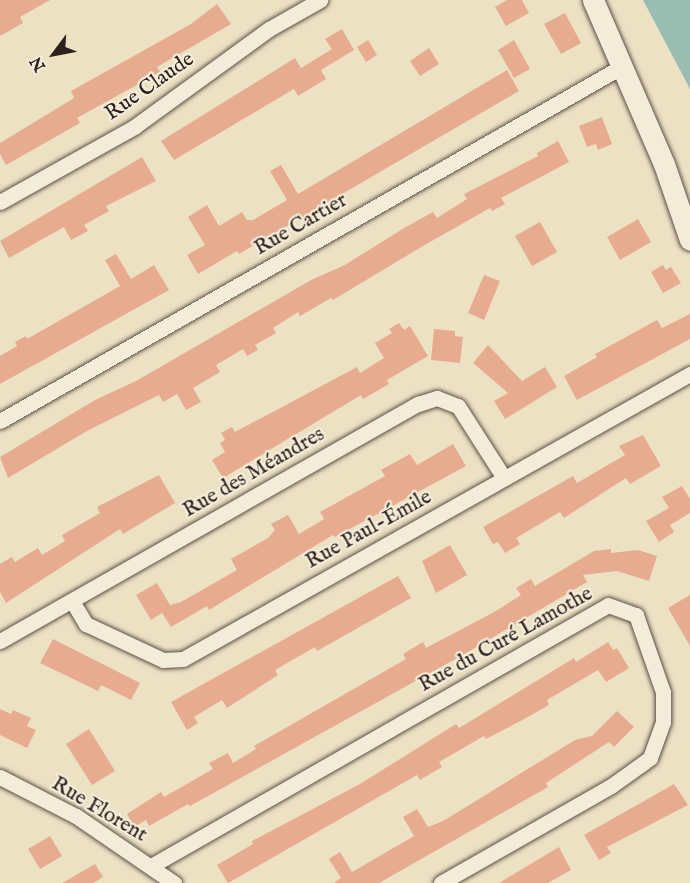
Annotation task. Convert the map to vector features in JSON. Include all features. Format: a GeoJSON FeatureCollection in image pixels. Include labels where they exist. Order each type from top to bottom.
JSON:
{"type":"FeatureCollection","features":[{"type":"Feature","properties":{"kind":"main road"},"geometry":{"type":"LineString","coordinates":[[593,0],[623,66],[690,240]]}},
{"type":"Feature","properties":{"kind":"street","name":"Rue Claude"},"geometry":{"type":"LineString","coordinates":[[0,202],[134,127],[269,29],[320,0]]}},
{"type":"Feature","properties":{"kind":"street","name":"Rue Cartier"},"geometry":{"type":"LineString","coordinates":[[0,421],[623,66]]}},
{"type":"Feature","properties":{"kind":"street","name":"Rue Paul-Émile"},"geometry":{"type":"LineString","coordinates":[[72,601],[86,624],[163,660],[183,659],[690,374]]}},
{"type":"Feature","properties":{"kind":"street","name":"Rue des Méandres"},"geometry":{"type":"LineString","coordinates":[[0,641],[418,404],[437,398],[458,406],[504,478]]}},
{"type":"Feature","properties":{"kind":"street","name":"Rue du Curé Lamothe"},"geometry":{"type":"LineString","coordinates":[[151,866],[608,605],[636,615],[663,692],[663,722],[650,758],[611,786],[441,883]]}},
{"type":"Feature","properties":{"kind":"street","name":"Rue Florent"},"geometry":{"type":"LineString","coordinates":[[0,777],[76,816],[174,883]]}},
{"type":"Feature","properties":{"kind":"water"},"geometry":{"type":"Polygon","coordinates":[[[643,0],[690,0],[690,89],[643,0]]]}},
{"type":"Feature","properties":{"kind":"building"},"geometry":{"type":"Polygon","coordinates":[[[0,0],[50,0],[20,17],[23,23],[0,36],[0,0]]]}},
{"type":"Feature","properties":{"kind":"building"},"geometry":{"type":"Polygon","coordinates":[[[507,0],[522,0],[529,13],[506,26],[495,7],[507,0]]]}},
{"type":"Feature","properties":{"kind":"building"},"geometry":{"type":"Polygon","coordinates":[[[217,4],[231,24],[157,67],[160,72],[77,118],[80,123],[6,165],[0,154],[0,143],[74,98],[71,91],[191,24],[217,4]]]}},
{"type":"Feature","properties":{"kind":"building"},"geometry":{"type":"Polygon","coordinates":[[[565,13],[581,43],[561,54],[544,24],[565,13]]]}},
{"type":"Feature","properties":{"kind":"building"},"geometry":{"type":"Polygon","coordinates":[[[342,29],[354,50],[321,70],[326,79],[298,96],[294,89],[174,160],[161,141],[295,58],[301,68],[332,49],[325,39],[342,29]]]}},
{"type":"Feature","properties":{"kind":"building"},"geometry":{"type":"Polygon","coordinates":[[[368,40],[377,55],[366,62],[357,47],[368,40]]]}},
{"type":"Feature","properties":{"kind":"building"},"geometry":{"type":"Polygon","coordinates":[[[514,40],[530,69],[514,78],[498,50],[514,40]]]}},
{"type":"Feature","properties":{"kind":"building"},"geometry":{"type":"Polygon","coordinates":[[[429,48],[439,64],[420,76],[410,61],[429,48]]]}},
{"type":"Feature","properties":{"kind":"building"},"geometry":{"type":"Polygon","coordinates":[[[507,70],[519,91],[239,254],[237,251],[198,274],[187,255],[205,245],[188,217],[207,205],[219,226],[242,212],[247,220],[253,220],[287,200],[270,171],[281,165],[298,194],[507,70]]]}},
{"type":"Feature","properties":{"kind":"building"},"geometry":{"type":"Polygon","coordinates":[[[602,117],[612,144],[598,150],[596,144],[587,147],[579,126],[602,117]]]}},
{"type":"Feature","properties":{"kind":"building"},"geometry":{"type":"Polygon","coordinates":[[[558,141],[569,162],[501,198],[505,204],[492,211],[490,208],[333,300],[331,298],[300,316],[298,312],[273,328],[276,333],[255,345],[258,350],[247,356],[243,349],[216,365],[220,372],[193,388],[201,402],[186,410],[177,394],[163,402],[159,395],[87,431],[8,478],[0,457],[95,400],[136,381],[311,280],[345,265],[433,212],[437,218],[467,199],[464,194],[538,156],[537,153],[558,141]]]}},
{"type":"Feature","properties":{"kind":"building"},"geometry":{"type":"Polygon","coordinates":[[[142,157],[156,181],[106,206],[109,211],[84,225],[88,231],[71,240],[64,227],[9,258],[0,241],[142,157]]]}},
{"type":"Feature","properties":{"kind":"building"},"geometry":{"type":"Polygon","coordinates":[[[638,219],[651,242],[620,260],[607,237],[638,219]]]}},
{"type":"Feature","properties":{"kind":"building"},"geometry":{"type":"Polygon","coordinates":[[[540,222],[557,252],[532,266],[515,236],[540,222]]]}},
{"type":"Feature","properties":{"kind":"building"},"geometry":{"type":"Polygon","coordinates":[[[116,254],[131,279],[154,265],[169,290],[0,384],[0,356],[17,346],[15,342],[26,336],[27,339],[120,286],[105,260],[116,254]]]}},
{"type":"Feature","properties":{"kind":"building"},"geometry":{"type":"Polygon","coordinates":[[[663,265],[666,270],[671,267],[681,283],[663,293],[651,272],[663,265]]]}},
{"type":"Feature","properties":{"kind":"building"},"geometry":{"type":"Polygon","coordinates":[[[484,275],[500,281],[484,320],[468,313],[484,275]]]}},
{"type":"Feature","properties":{"kind":"building"},"geometry":{"type":"Polygon","coordinates":[[[690,314],[690,339],[577,400],[564,376],[597,357],[595,354],[657,320],[662,328],[690,314]]]}},
{"type":"Feature","properties":{"kind":"building"},"geometry":{"type":"Polygon","coordinates":[[[399,323],[404,330],[410,326],[428,356],[387,380],[389,384],[363,399],[361,395],[223,478],[212,460],[225,452],[220,443],[225,440],[221,433],[232,427],[235,432],[357,367],[360,373],[384,358],[375,343],[392,333],[389,329],[399,323]]]}},
{"type":"Feature","properties":{"kind":"building"},"geometry":{"type":"Polygon","coordinates":[[[434,329],[455,331],[455,336],[463,337],[460,363],[431,360],[434,329]]]}},
{"type":"Feature","properties":{"kind":"building"},"geometry":{"type":"Polygon","coordinates":[[[488,345],[522,381],[545,367],[557,387],[505,419],[494,401],[508,393],[473,363],[488,345]]]}},
{"type":"Feature","properties":{"kind":"building"},"geometry":{"type":"Polygon","coordinates":[[[643,435],[661,466],[630,484],[626,478],[564,518],[560,512],[516,538],[520,544],[505,553],[498,542],[493,544],[483,527],[573,476],[577,483],[625,455],[619,446],[643,435]]]}},
{"type":"Feature","properties":{"kind":"building"},"geometry":{"type":"Polygon","coordinates":[[[453,444],[466,466],[335,537],[333,535],[209,610],[207,606],[171,627],[162,613],[151,620],[136,595],[157,583],[170,605],[181,602],[237,570],[231,559],[268,538],[275,530],[271,524],[288,515],[299,534],[324,519],[320,512],[385,476],[381,470],[410,454],[417,465],[453,444]]]}},
{"type":"Feature","properties":{"kind":"building"},"geometry":{"type":"Polygon","coordinates":[[[159,475],[175,503],[123,534],[120,529],[6,603],[0,592],[0,564],[12,557],[15,562],[38,548],[42,555],[65,541],[62,535],[100,513],[97,507],[159,475]]]}},
{"type":"Feature","properties":{"kind":"building"},"geometry":{"type":"Polygon","coordinates":[[[682,486],[690,499],[690,513],[670,525],[674,532],[659,542],[646,521],[669,508],[662,497],[682,486]]]}},
{"type":"Feature","properties":{"kind":"building"},"geometry":{"type":"Polygon","coordinates":[[[450,545],[467,575],[436,593],[422,561],[450,545]]]}},
{"type":"Feature","properties":{"kind":"building"},"geometry":{"type":"Polygon","coordinates":[[[611,549],[611,553],[638,550],[657,556],[649,581],[617,571],[583,575],[587,582],[468,652],[190,806],[188,804],[149,826],[146,820],[134,827],[127,814],[161,792],[164,797],[213,769],[209,763],[228,753],[233,763],[256,749],[254,746],[406,659],[403,654],[423,642],[426,648],[496,611],[521,595],[516,588],[531,579],[535,586],[594,551],[611,549]]]}},
{"type":"Feature","properties":{"kind":"building"},"geometry":{"type":"Polygon","coordinates":[[[398,576],[411,598],[317,651],[315,647],[275,670],[278,675],[227,708],[222,700],[194,717],[198,723],[187,730],[171,702],[398,576]]]}},
{"type":"Feature","properties":{"kind":"building"},"geometry":{"type":"Polygon","coordinates":[[[690,595],[690,646],[668,608],[690,595]]]}},
{"type":"Feature","properties":{"kind":"building"},"geometry":{"type":"Polygon","coordinates":[[[53,639],[140,683],[131,700],[101,685],[98,691],[40,663],[53,639]]]}},
{"type":"Feature","properties":{"kind":"building"},"geometry":{"type":"Polygon","coordinates":[[[608,642],[613,650],[617,648],[629,668],[606,682],[598,670],[547,700],[549,705],[486,739],[484,736],[439,762],[442,767],[420,780],[417,775],[228,883],[217,865],[253,844],[252,841],[360,784],[456,724],[459,728],[574,658],[576,662],[608,642]]]}},
{"type":"Feature","properties":{"kind":"building"},"geometry":{"type":"Polygon","coordinates":[[[0,709],[11,714],[13,710],[31,718],[27,726],[36,730],[27,748],[0,735],[0,709]]]}},
{"type":"Feature","properties":{"kind":"building"},"geometry":{"type":"Polygon","coordinates":[[[617,711],[634,727],[614,747],[609,742],[546,783],[548,787],[379,883],[334,883],[341,878],[329,859],[340,852],[352,872],[414,836],[403,817],[417,809],[428,827],[443,821],[575,740],[592,736],[617,711]]]}},
{"type":"Feature","properties":{"kind":"building"},"geometry":{"type":"Polygon","coordinates":[[[89,729],[115,771],[92,785],[66,744],[89,729]]]}},
{"type":"Feature","properties":{"kind":"building"},"geometry":{"type":"Polygon","coordinates":[[[674,784],[688,805],[607,847],[611,853],[599,860],[584,835],[674,784]]]}},
{"type":"Feature","properties":{"kind":"building"},"geometry":{"type":"Polygon","coordinates":[[[50,836],[62,856],[40,869],[28,849],[50,836]]]}},
{"type":"Feature","properties":{"kind":"building"},"geometry":{"type":"Polygon","coordinates":[[[559,847],[571,870],[548,883],[499,883],[559,847]]]}},
{"type":"Feature","properties":{"kind":"building"},"geometry":{"type":"Polygon","coordinates":[[[95,864],[103,877],[93,883],[62,883],[95,864]]]}}]}
